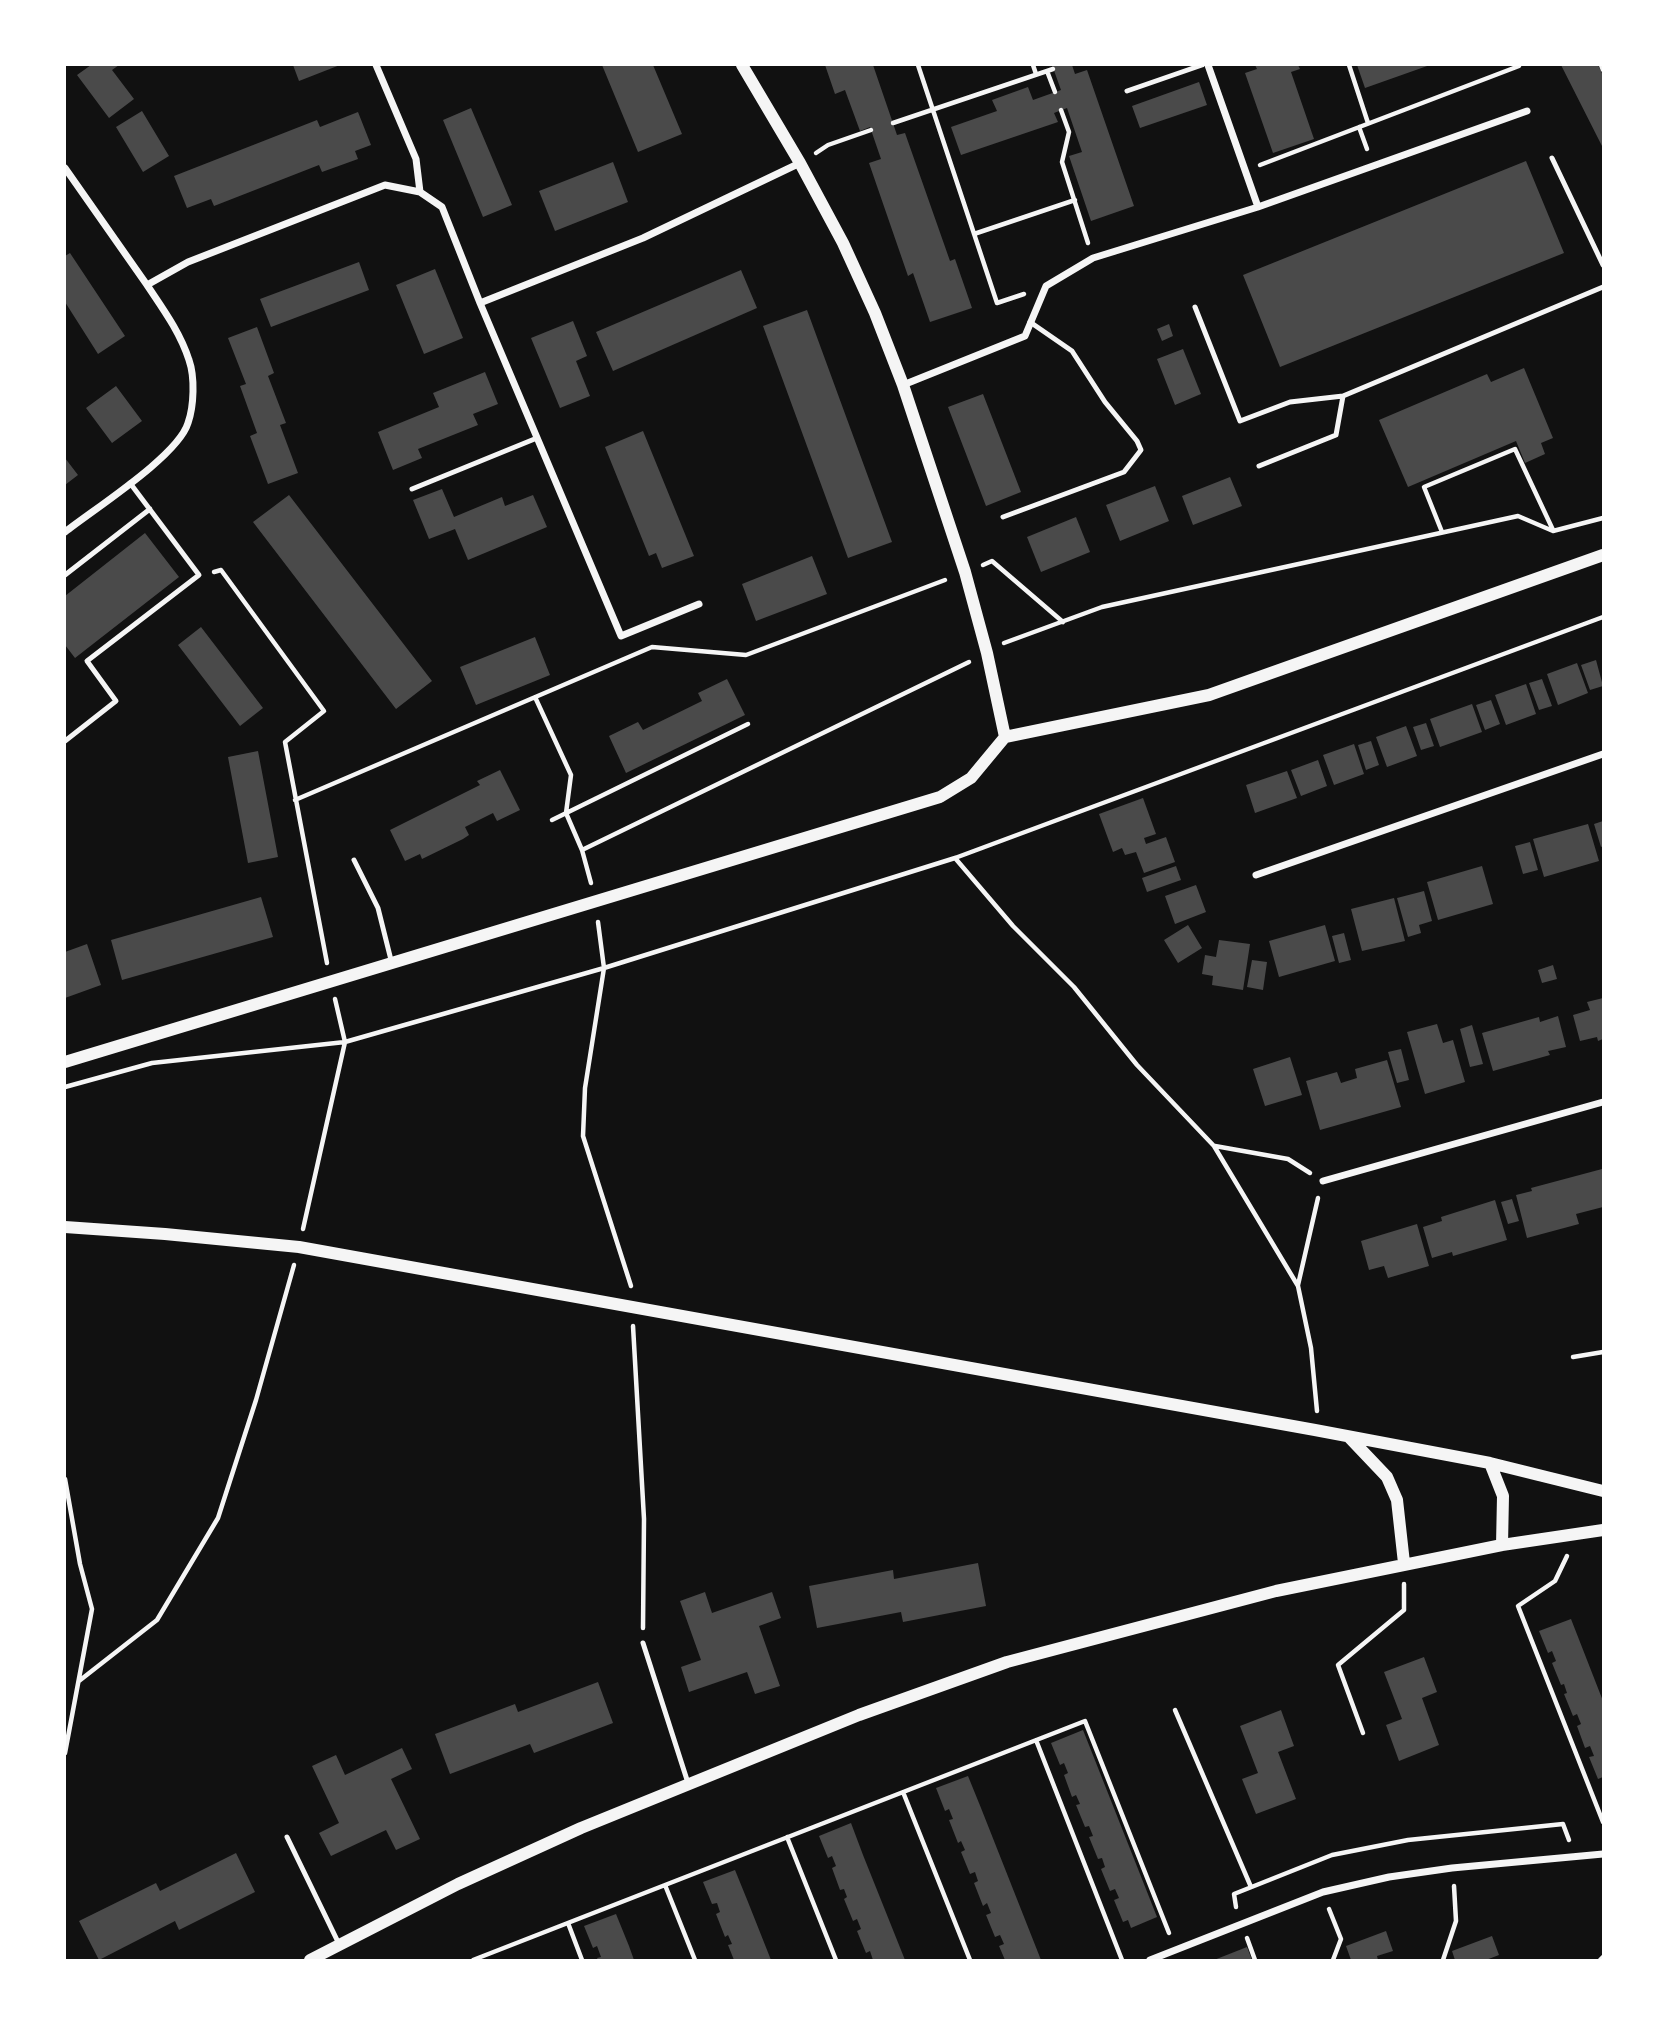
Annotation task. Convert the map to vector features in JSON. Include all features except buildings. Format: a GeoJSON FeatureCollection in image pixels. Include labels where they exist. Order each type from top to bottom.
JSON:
{"type":"FeatureCollection","features":[{"type":"Feature","properties":{"kind":"street"},"geometry":{"type":"LineString","coordinates":[[376,65],[416,159],[420,192]]}},
{"type":"Feature","properties":{"kind":"street"},"geometry":{"type":"LineString","coordinates":[[742,65],[843,243],[875,313],[903,385],[965,572],[987,653],[1005,737]]}},
{"type":"Feature","properties":{"kind":"street"},"geometry":{"type":"LineString","coordinates":[[1208,65],[1258,207]]}},
{"type":"Feature","properties":{"kind":"street"},"geometry":{"type":"LineString","coordinates":[[903,385],[1025,336],[1046,286],[1093,258],[1258,207],[1527,111]]}},
{"type":"Feature","properties":{"kind":"street"},"geometry":{"type":"LineString","coordinates":[[480,303],[643,238],[800,163]]}},
{"type":"Feature","properties":{"kind":"street"},"geometry":{"type":"LineString","coordinates":[[65,168],[177,331],[190,363],[193,393],[188,425],[167,455],[65,532]]}},
{"type":"Feature","properties":{"kind":"street"},"geometry":{"type":"LineString","coordinates":[[147,285],[188,262],[385,185],[420,192],[442,207],[621,636],[699,604]]}},
{"type":"Feature","properties":{"kind":"street"},"geometry":{"type":"LineString","coordinates":[[65,1062],[940,797],[971,778],[1005,737],[1209,695],[1603,555]]}},
{"type":"Feature","properties":{"kind":"street"},"geometry":{"type":"LineString","coordinates":[[1256,875],[1603,754]]}},
{"type":"Feature","properties":{"kind":"street"},"geometry":{"type":"LineString","coordinates":[[1323,1181],[1603,1101]]}},
{"type":"Feature","properties":{"kind":"street"},"geometry":{"type":"LineString","coordinates":[[65,1227],[299,1247],[1490,1463],[1603,1491]]}},
{"type":"Feature","properties":{"kind":"street"},"geometry":{"type":"LineString","coordinates":[[1349,1437],[1387,1477],[1397,1500],[1404,1563]]}},
{"type":"Feature","properties":{"kind":"street"},"geometry":{"type":"LineString","coordinates":[[1490,1463],[1503,1496],[1502,1545]]}},
{"type":"Feature","properties":{"kind":"street"},"geometry":{"type":"LineString","coordinates":[[310,1960],[458,1884],[581,1828],[859,1715],[1007,1662],[1276,1591],[1404,1563],[1603,1530]]}},
{"type":"Feature","properties":{"kind":"street"},"geometry":{"type":"LineString","coordinates":[[1150,1960],[1323,1892],[1389,1877],[1452,1868],[1603,1854]]}},
{"type":"Feature","properties":{"kind":"lane"},"geometry":{"type":"LineString","coordinates":[[1127,91],[1202,65]]}},
{"type":"Feature","properties":{"kind":"lane"},"geometry":{"type":"LineString","coordinates":[[1552,158],[1603,265]]}},
{"type":"Feature","properties":{"kind":"lane"},"geometry":{"type":"LineString","coordinates":[[1195,307],[1240,421],[1290,402],[1343,396],[1603,288]]}},
{"type":"Feature","properties":{"kind":"lane"},"geometry":{"type":"LineString","coordinates":[[1003,517],[1124,472],[1141,450],[1072,351],[1030,323]]}},
{"type":"Feature","properties":{"kind":"lane"},"geometry":{"type":"LineString","coordinates":[[1259,466],[1336,435],[1343,396]]}},
{"type":"Feature","properties":{"kind":"lane"},"geometry":{"type":"LineString","coordinates":[[412,489],[537,438]]}},
{"type":"Feature","properties":{"kind":"lane"},"geometry":{"type":"LineString","coordinates":[[65,741],[116,701],[87,661],[199,575],[130,482]]}},
{"type":"Feature","properties":{"kind":"lane"},"geometry":{"type":"LineString","coordinates":[[65,575],[150,509]]}},
{"type":"Feature","properties":{"kind":"lane"},"geometry":{"type":"LineString","coordinates":[[354,860],[378,908],[392,964]]}},
{"type":"Feature","properties":{"kind":"lane"},"geometry":{"type":"LineString","coordinates":[[643,1643],[688,1784]]}},
{"type":"Feature","properties":{"kind":"lane"},"geometry":{"type":"LineString","coordinates":[[287,1837],[339,1944]]}},
{"type":"Feature","properties":{"kind":"path"},"geometry":{"type":"LineString","coordinates":[[918,65],[997,303],[1046,286]]}},
{"type":"Feature","properties":{"kind":"path"},"geometry":{"type":"LineString","coordinates":[[1033,65],[1036,74]]}},
{"type":"Feature","properties":{"kind":"path"},"geometry":{"type":"LineString","coordinates":[[1349,65],[1368,123]]}},
{"type":"Feature","properties":{"kind":"path"},"geometry":{"type":"LineString","coordinates":[[1601,65],[1603,70]]}},
{"type":"Feature","properties":{"kind":"path"},"geometry":{"type":"LineString","coordinates":[[1259,165],[1519,66]]}},
{"type":"Feature","properties":{"kind":"path"},"geometry":{"type":"LineString","coordinates":[[893,122],[1053,69]]}},
{"type":"Feature","properties":{"kind":"path"},"geometry":{"type":"LineString","coordinates":[[1047,71],[1055,92]]}},
{"type":"Feature","properties":{"kind":"path"},"geometry":{"type":"LineString","coordinates":[[1061,110],[1069,132],[1062,162],[1093,258]]}},
{"type":"Feature","properties":{"kind":"path"},"geometry":{"type":"LineString","coordinates":[[800,163],[828,145],[871,130]]}},
{"type":"Feature","properties":{"kind":"path"},"geometry":{"type":"LineString","coordinates":[[974,234],[1075,200]]}},
{"type":"Feature","properties":{"kind":"path"},"geometry":{"type":"LineString","coordinates":[[1442,532],[1424,487],[1515,449],[1553,531]]}},
{"type":"Feature","properties":{"kind":"path"},"geometry":{"type":"LineString","coordinates":[[582,849],[1002,644],[1102,607],[1518,516],[1553,531],[1603,518]]}},
{"type":"Feature","properties":{"kind":"path"},"geometry":{"type":"LineString","coordinates":[[295,800],[652,647],[746,655],[992,561],[1063,622]]}},
{"type":"Feature","properties":{"kind":"path"},"geometry":{"type":"LineString","coordinates":[[79,1681],[157,1620],[218,1518],[282,1314],[345,1042],[330,982],[285,742],[324,711],[221,570],[199,575]]}},
{"type":"Feature","properties":{"kind":"path"},"geometry":{"type":"LineString","coordinates":[[65,1087],[152,1063],[345,1042],[604,968],[955,858],[1603,617]]}},
{"type":"Feature","properties":{"kind":"path"},"geometry":{"type":"LineString","coordinates":[[535,697],[571,775],[566,813],[582,849],[596,902],[604,968],[585,1087],[583,1136],[631,1281],[644,1520],[643,1643]]}},
{"type":"Feature","properties":{"kind":"path"},"geometry":{"type":"LineString","coordinates":[[552,820],[748,724]]}},
{"type":"Feature","properties":{"kind":"path"},"geometry":{"type":"LineString","coordinates":[[955,858],[1013,926],[1074,987],[1137,1065],[1214,1146],[1298,1286],[1311,1348],[1318,1415]]}},
{"type":"Feature","properties":{"kind":"path"},"geometry":{"type":"LineString","coordinates":[[1214,1146],[1288,1159],[1323,1181],[1298,1286]]}},
{"type":"Feature","properties":{"kind":"path"},"geometry":{"type":"LineString","coordinates":[[1573,1357],[1603,1352]]}},
{"type":"Feature","properties":{"kind":"path"},"geometry":{"type":"LineString","coordinates":[[65,1479],[80,1564],[92,1609],[65,1753]]}},
{"type":"Feature","properties":{"kind":"path"},"geometry":{"type":"LineString","coordinates":[[1577,1533],[1555,1581],[1518,1606],[1603,1822]]}},
{"type":"Feature","properties":{"kind":"path"},"geometry":{"type":"LineString","coordinates":[[1363,1733],[1338,1665],[1404,1610],[1404,1563]]}},
{"type":"Feature","properties":{"kind":"path"},"geometry":{"type":"LineString","coordinates":[[1175,1710],[1251,1887]]}},
{"type":"Feature","properties":{"kind":"path"},"geometry":{"type":"LineString","coordinates":[[473,1960],[1085,1721],[1176,1950]]}},
{"type":"Feature","properties":{"kind":"path"},"geometry":{"type":"LineString","coordinates":[[1036,1740],[1122,1960]]}},
{"type":"Feature","properties":{"kind":"path"},"geometry":{"type":"LineString","coordinates":[[904,1792],[970,1960]]}},
{"type":"Feature","properties":{"kind":"path"},"geometry":{"type":"LineString","coordinates":[[1241,1924],[1234,1894],[1332,1855],[1408,1840],[1563,1824],[1576,1857]]}},
{"type":"Feature","properties":{"kind":"path"},"geometry":{"type":"LineString","coordinates":[[787,1837],[836,1960]]}},
{"type":"Feature","properties":{"kind":"path"},"geometry":{"type":"LineString","coordinates":[[1443,1960],[1457,1921],[1452,1868]]}},
{"type":"Feature","properties":{"kind":"path"},"geometry":{"type":"LineString","coordinates":[[665,1885],[695,1960]]}},
{"type":"Feature","properties":{"kind":"path"},"geometry":{"type":"LineString","coordinates":[[1323,1892],[1341,1938],[1333,1960]]}},
{"type":"Feature","properties":{"kind":"path"},"geometry":{"type":"LineString","coordinates":[[568,1923],[582,1960]]}}]}
